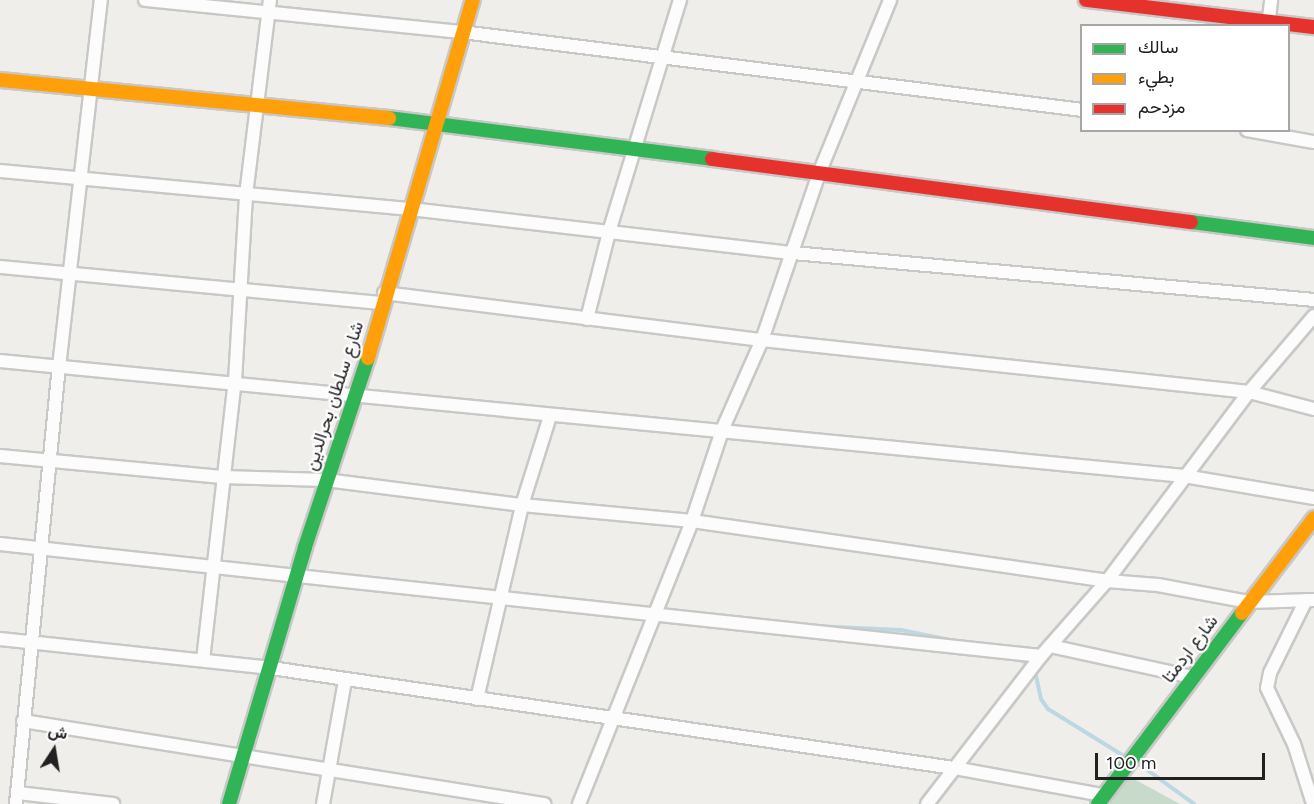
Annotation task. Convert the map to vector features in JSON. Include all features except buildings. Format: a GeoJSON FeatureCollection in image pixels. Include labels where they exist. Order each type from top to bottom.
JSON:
{"type":"FeatureCollection","features":[{"type":"Feature","properties":{"kind":"street"},"geometry":{"type":"LineString","coordinates":[[101,0],[79,179],[72,274],[59,367],[17,799],[112,804]]}},
{"type":"Feature","properties":{"kind":"street"},"geometry":{"type":"LineString","coordinates":[[145,0],[270,6],[663,59],[1080,110]]}},
{"type":"Feature","properties":{"kind":"street","name":"شارع سلطان بحرالدين"},"geometry":{"type":"LineString","coordinates":[[229,804],[326,480],[358,393],[383,298],[473,0]]}},
{"type":"Feature","properties":{"kind":"street"},"geometry":{"type":"LineString","coordinates":[[586,319],[634,147],[680,0]]}},
{"type":"Feature","properties":{"kind":"street"},"geometry":{"type":"LineString","coordinates":[[579,804],[692,521],[723,428],[762,340],[820,171],[890,0]]}},
{"type":"Feature","properties":{"kind":"street"},"geometry":{"type":"LineString","coordinates":[[1086,0],[1269,23],[1271,0]]}},
{"type":"Feature","properties":{"kind":"street"},"geometry":{"type":"LineString","coordinates":[[203,660],[222,477],[235,381],[246,195],[270,6]]}},
{"type":"Feature","properties":{"kind":"street"},"geometry":{"type":"LineString","coordinates":[[1290,25],[1314,27]]}},
{"type":"Feature","properties":{"kind":"street"},"geometry":{"type":"LineString","coordinates":[[0,80],[435,123],[820,171],[1314,238]]}},
{"type":"Feature","properties":{"kind":"street"},"geometry":{"type":"LineString","coordinates":[[1257,132],[1314,142]]}},
{"type":"Feature","properties":{"kind":"street"},"geometry":{"type":"LineString","coordinates":[[0,171],[410,209],[794,252],[1314,300]]}},
{"type":"Feature","properties":{"kind":"street"},"geometry":{"type":"LineString","coordinates":[[0,267],[241,289],[383,298],[586,319],[1249,392],[1314,409]]}},
{"type":"Feature","properties":{"kind":"street"},"geometry":{"type":"LineString","coordinates":[[927,804],[1041,657],[1107,581],[1249,392],[1314,316]]}},
{"type":"Feature","properties":{"kind":"street"},"geometry":{"type":"LineString","coordinates":[[0,361],[358,393],[550,416],[723,428],[1184,476],[1314,498]]}},
{"type":"Feature","properties":{"kind":"street"},"geometry":{"type":"LineString","coordinates":[[477,699],[522,505],[550,416]]}},
{"type":"Feature","properties":{"kind":"street"},"geometry":{"type":"LineString","coordinates":[[0,456],[222,477],[326,480],[522,505],[692,521],[1107,581],[1158,585],[1249,602],[1310,600]]}},
{"type":"Feature","properties":{"kind":"street","name":"شارع اردمتا"},"geometry":{"type":"LineString","coordinates":[[1100,800],[1314,518]]}},
{"type":"Feature","properties":{"kind":"street"},"geometry":{"type":"LineString","coordinates":[[0,544],[297,575],[499,601],[1041,657]]}},
{"type":"Feature","properties":{"kind":"street"},"geometry":{"type":"LineString","coordinates":[[1310,600],[1270,673],[1267,688],[1294,744],[1313,804]]}},
{"type":"Feature","properties":{"kind":"street"},"geometry":{"type":"LineString","coordinates":[[0,639],[270,668],[345,681],[954,768],[1100,800]]}},
{"type":"Feature","properties":{"kind":"street"},"geometry":{"type":"LineString","coordinates":[[1050,646],[1192,677]]}},
{"type":"Feature","properties":{"kind":"street"},"geometry":{"type":"LineString","coordinates":[[323,804],[345,681]]}},
{"type":"Feature","properties":{"kind":"street"},"geometry":{"type":"LineString","coordinates":[[23,721],[243,758],[544,804]]}},
{"type":"Feature","properties":{"kind":"green space"},"geometry":{"type":"Polygon","coordinates":[[[1132,778],[1180,804],[1110,804],[1128,779],[1132,778]]]}},
{"type":"Feature","properties":{"kind":"waterway"},"geometry":{"type":"LineString","coordinates":[[814,626],[901,630],[955,641]]}},
{"type":"Feature","properties":{"kind":"waterway"},"geometry":{"type":"LineString","coordinates":[[1017,659],[1032,665]]}},
{"type":"Feature","properties":{"kind":"waterway"},"geometry":{"type":"LineString","coordinates":[[1035,671],[1041,699],[1048,709],[1121,754]]}},
{"type":"Feature","properties":{"kind":"waterway"},"geometry":{"type":"LineString","coordinates":[[1139,764],[1194,804]]}},
{"type":"Feature","properties":{"kind":"traffic: fast"},"geometry":{"type":"LineString","coordinates":[[389,118],[712,159]]}},
{"type":"Feature","properties":{"kind":"traffic: fast"},"geometry":{"type":"LineString","coordinates":[[1191,222],[1314,238]]}},
{"type":"Feature","properties":{"kind":"traffic: fast"},"geometry":{"type":"LineString","coordinates":[[229,804],[305,547],[368,358]]}},
{"type":"Feature","properties":{"kind":"traffic: fast"},"geometry":{"type":"LineString","coordinates":[[1098,804],[1242,613]]}},
{"type":"Feature","properties":{"kind":"traffic: slow"},"geometry":{"type":"LineString","coordinates":[[368,358],[473,0]]}},
{"type":"Feature","properties":{"kind":"traffic: slow"},"geometry":{"type":"LineString","coordinates":[[0,80],[389,118]]}},
{"type":"Feature","properties":{"kind":"traffic: slow"},"geometry":{"type":"LineString","coordinates":[[1242,613],[1314,518]]}},
{"type":"Feature","properties":{"kind":"traffic: jam"},"geometry":{"type":"LineString","coordinates":[[1086,0],[1289,24]]}},
{"type":"Feature","properties":{"kind":"traffic: jam"},"geometry":{"type":"LineString","coordinates":[[1290,24],[1314,27]]}},
{"type":"Feature","properties":{"kind":"traffic: jam"},"geometry":{"type":"LineString","coordinates":[[712,159],[1191,222]]}}]}
